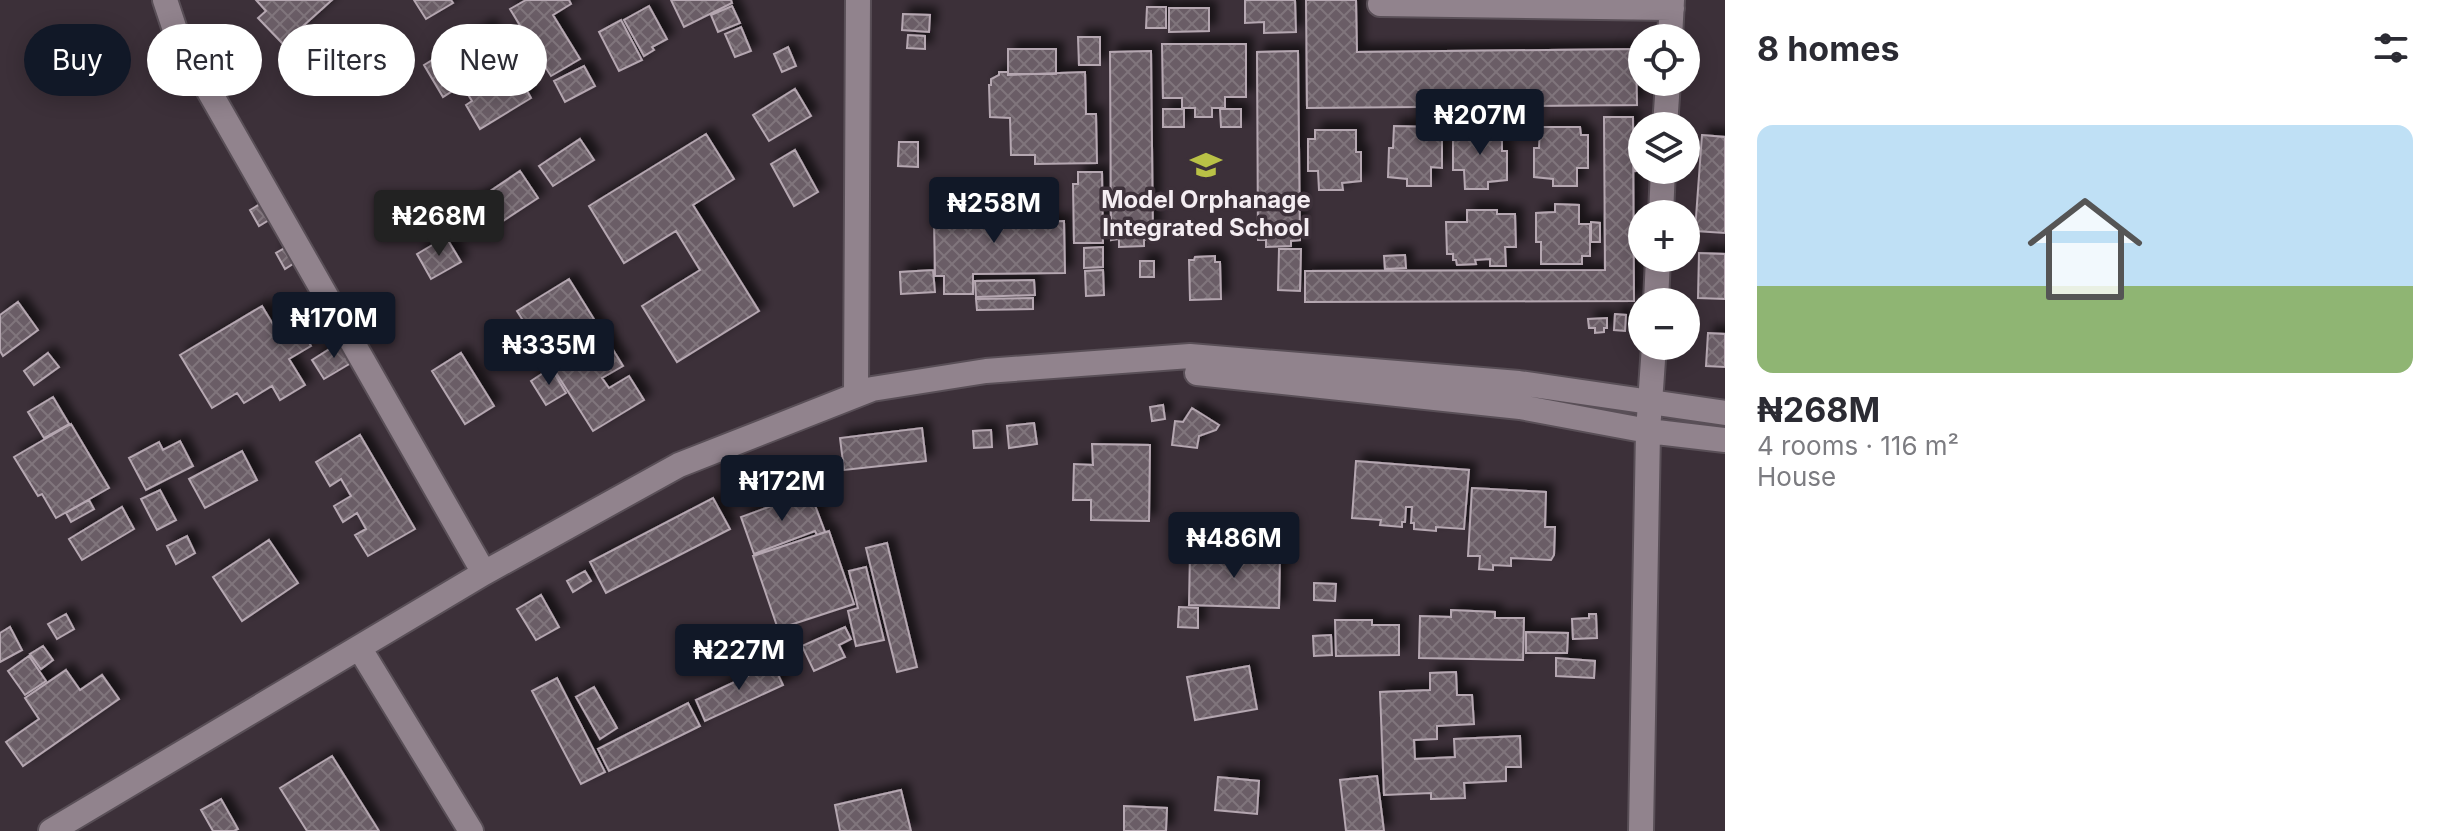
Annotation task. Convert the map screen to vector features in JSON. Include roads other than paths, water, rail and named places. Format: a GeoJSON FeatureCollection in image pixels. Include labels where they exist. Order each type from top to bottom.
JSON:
{"type":"FeatureCollection","features":[{"type":"Feature","properties":{"kind":"street"},"geometry":{"type":"LineString","coordinates":[[165,0],[176,33],[484,573]]}},
{"type":"Feature","properties":{"kind":"street"},"geometry":{"type":"LineString","coordinates":[[856,394],[858,0]]}},
{"type":"Feature","properties":{"kind":"street"},"geometry":{"type":"LineString","coordinates":[[1380,4],[1672,4],[1671,24]]}},
{"type":"Feature","properties":{"kind":"street"},"geometry":{"type":"LineString","coordinates":[[51,831],[360,649],[389,628],[679,465],[872,389],[986,371],[1190,356],[1519,383],[1725,413]]}},
{"type":"Feature","properties":{"kind":"street"},"geometry":{"type":"LineString","coordinates":[[1641,831],[1648,431],[1653,360]]}},
{"type":"Feature","properties":{"kind":"street"},"geometry":{"type":"LineString","coordinates":[[986,371],[1196,373],[1520,407],[1648,431],[1725,440]]}},
{"type":"Feature","properties":{"kind":"street"},"geometry":{"type":"LineString","coordinates":[[360,649],[471,831]]}},
{"type":"Feature","properties":{"kind":"place","name":"Model Orphanage Integrated School"},"geometry":{"type":"Point","coordinates":[1206,165]}}]}
